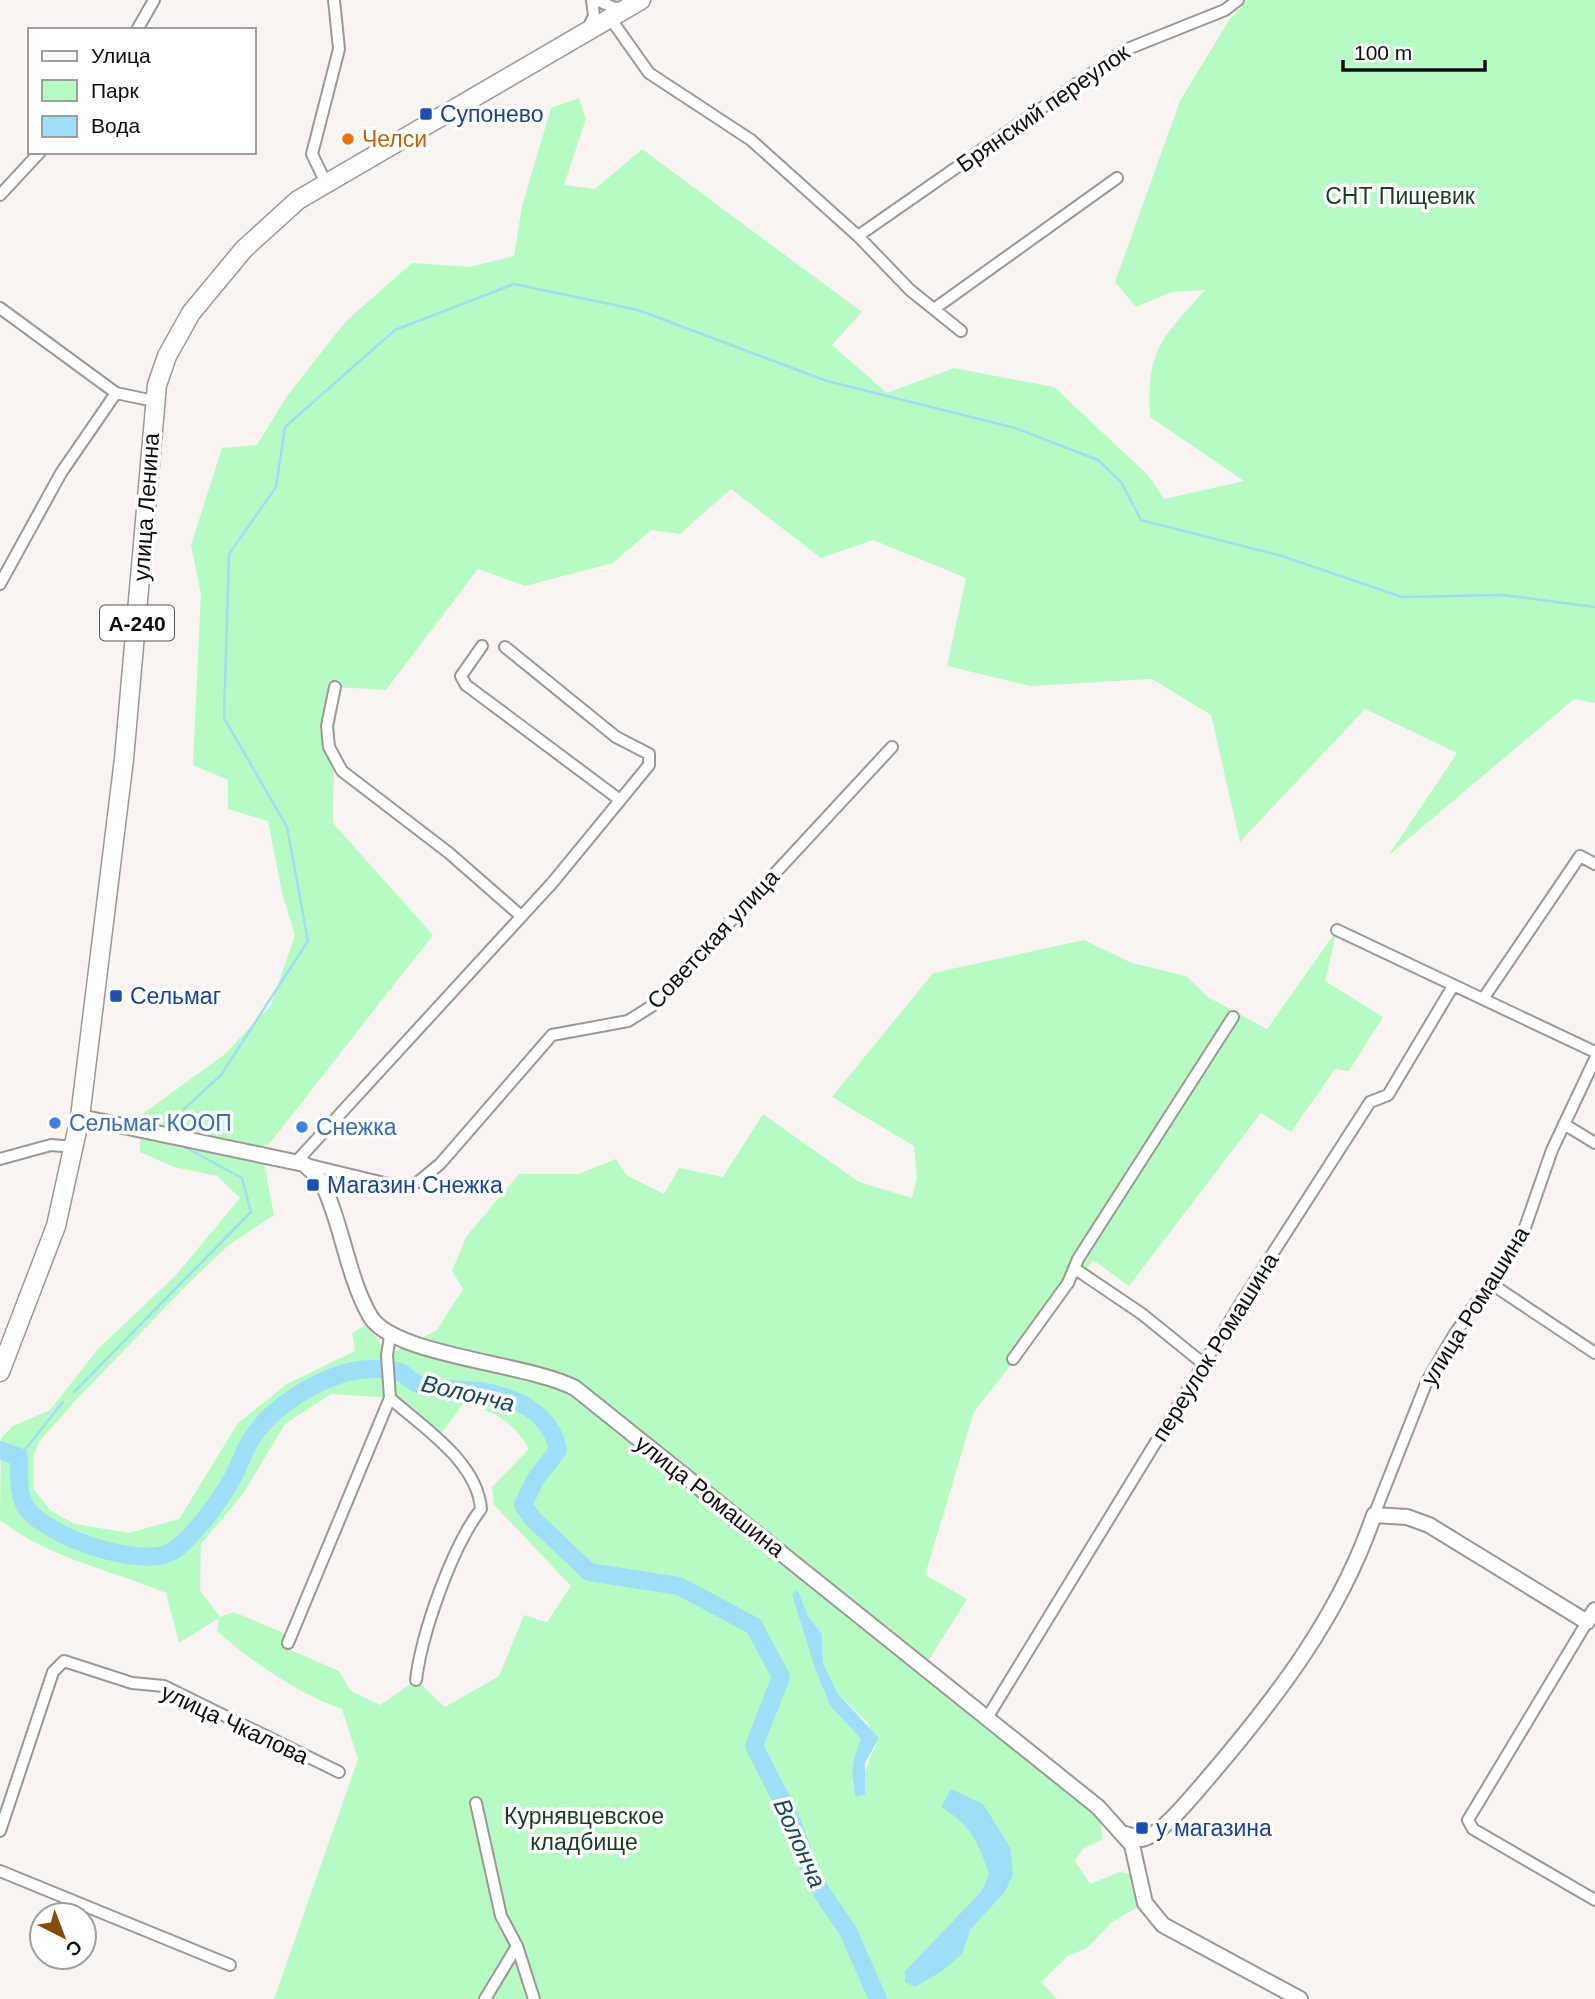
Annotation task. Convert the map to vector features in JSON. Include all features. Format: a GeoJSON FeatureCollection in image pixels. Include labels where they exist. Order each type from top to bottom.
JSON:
{"type":"FeatureCollection","features":[{"type":"Feature","properties":{"kind":"main road","name":"улица Ленина"},"geometry":{"type":"LineString","coordinates":[[0,1372],[56,1226],[80,1116],[127,734],[154,401],[162,369],[175,340],[213,285],[272,220],[326,183],[636,3]]}},
{"type":"Feature","properties":{"kind":"street"},"geometry":{"type":"LineString","coordinates":[[138,28],[154,0]]}},
{"type":"Feature","properties":{"kind":"street"},"geometry":{"type":"LineString","coordinates":[[326,183],[313,154],[339,49],[334,0]]}},
{"type":"Feature","properties":{"kind":"street"},"geometry":{"type":"LineString","coordinates":[[579,37],[592,22],[594,0],[615,8],[636,3]]}},
{"type":"Feature","properties":{"kind":"street","name":"Брянский переулок"},"geometry":{"type":"LineString","coordinates":[[858,236],[1125,50],[1225,10],[1238,0]]}},
{"type":"Feature","properties":{"kind":"street"},"geometry":{"type":"LineString","coordinates":[[610,18],[649,72],[751,140],[858,236],[910,290],[961,331]]}},
{"type":"Feature","properties":{"kind":"street"},"geometry":{"type":"LineString","coordinates":[[0,195],[38,154]]}},
{"type":"Feature","properties":{"kind":"street"},"geometry":{"type":"LineString","coordinates":[[934,309],[1117,178]]}},
{"type":"Feature","properties":{"kind":"street"},"geometry":{"type":"LineString","coordinates":[[0,308],[116,393],[154,401]]}},
{"type":"Feature","properties":{"kind":"street"},"geometry":{"type":"LineString","coordinates":[[0,584],[61,473],[116,393]]}},
{"type":"Feature","properties":{"kind":"street"},"geometry":{"type":"LineString","coordinates":[[482,646],[461,676],[466,685],[620,800]]}},
{"type":"Feature","properties":{"kind":"street"},"geometry":{"type":"LineString","coordinates":[[300,1163],[553,882],[651,760],[649,754],[616,737],[505,647]]}},
{"type":"Feature","properties":{"kind":"street"},"geometry":{"type":"LineString","coordinates":[[335,687],[327,726],[329,747],[342,771],[418,828],[521,916]]}},
{"type":"Feature","properties":{"kind":"street","name":"Советская улица"},"geometry":{"type":"LineString","coordinates":[[300,1163],[401,1187],[418,1182],[440,1164],[552,1035],[628,1021],[652,1006],[892,747]]}},
{"type":"Feature","properties":{"kind":"street"},"geometry":{"type":"LineString","coordinates":[[1483,999],[1580,856],[1595,864]]}},
{"type":"Feature","properties":{"kind":"street"},"geometry":{"type":"LineString","coordinates":[[1337,930],[1595,1052]]}},
{"type":"Feature","properties":{"kind":"street","name":"переулок Ромашина"},"geometry":{"type":"LineString","coordinates":[[987,1718],[1244,1298],[1370,1102],[1388,1095],[1453,986]]}},
{"type":"Feature","properties":{"kind":"street"},"geometry":{"type":"LineString","coordinates":[[1013,1359],[1068,1283],[1074,1268],[1233,1017]]}},
{"type":"Feature","properties":{"kind":"street","name":"улица Ромашина"},"geometry":{"type":"LineString","coordinates":[[1374,1515],[1427,1381],[1454,1335],[1522,1236],[1564,1124],[1595,1059]]}},
{"type":"Feature","properties":{"kind":"street"},"geometry":{"type":"LineString","coordinates":[[80,1116],[300,1163],[318,1177],[334,1209],[354,1278],[369,1314],[390,1336],[390,1398],[288,1643]]}},
{"type":"Feature","properties":{"kind":"street"},"geometry":{"type":"LineString","coordinates":[[1564,1124],[1595,1143]]}},
{"type":"Feature","properties":{"kind":"street"},"geometry":{"type":"LineString","coordinates":[[0,1159],[51,1145],[74,1147]]}},
{"type":"Feature","properties":{"kind":"street"},"geometry":{"type":"LineString","coordinates":[[1074,1268],[1142,1314],[1205,1365]]}},
{"type":"Feature","properties":{"kind":"street"},"geometry":{"type":"LineString","coordinates":[[1490,1283],[1595,1353]]}},
{"type":"Feature","properties":{"kind":"street","name":"улица Ромашина"},"geometry":{"type":"LineString","coordinates":[[390,1336],[413,1345],[543,1374],[575,1388],[1098,1807],[1125,1834],[1132,1845],[1145,1903],[1163,1925],[1300,1999]]}},
{"type":"Feature","properties":{"kind":"street"},"geometry":{"type":"LineString","coordinates":[[390,1398],[467,1469],[480,1490],[481,1509],[465,1530],[445,1576],[416,1679]]}},
{"type":"Feature","properties":{"kind":"street"},"geometry":{"type":"LineString","coordinates":[[1139,1875],[1144,1848],[1189,1800],[1294,1672],[1352,1574],[1374,1515],[1407,1517],[1429,1525],[1591,1616],[1468,1822],[1473,1829],[1595,1900]]}},
{"type":"Feature","properties":{"kind":"street","name":"улица Чкалова"},"geometry":{"type":"LineString","coordinates":[[0,1831],[53,1672],[64,1661],[132,1683],[164,1686],[339,1772]]}},
{"type":"Feature","properties":{"kind":"street"},"geometry":{"type":"LineString","coordinates":[[476,1803],[501,1916],[517,1946],[534,1999]]}},
{"type":"Feature","properties":{"kind":"street"},"geometry":{"type":"LineString","coordinates":[[1125,1834],[1142,1839],[1160,1828]]}},
{"type":"Feature","properties":{"kind":"street"},"geometry":{"type":"LineString","coordinates":[[0,1871],[230,1965]]}},
{"type":"Feature","properties":{"kind":"street"},"geometry":{"type":"LineString","coordinates":[[485,1999],[517,1946]]}},
{"type":"Feature","properties":{"kind":"green space"},"geometry":{"type":"Polygon","coordinates":[[[1248,0],[1595,0],[1595,703],[1574,699],[1388,856],[1457,753],[1365,709],[1240,842],[1211,715],[1152,679],[1030,686],[947,666],[966,578],[873,540],[821,558],[731,489],[680,534],[651,530],[613,563],[525,586],[478,569],[386,690],[335,687],[333,823],[433,935],[270,1143],[261,1147],[274,1215],[229,1245],[190,1282],[76,1400],[39,1442],[33,1457],[33,1488],[50,1510],[75,1524],[129,1533],[179,1519],[238,1423],[287,1384],[355,1351],[352,1333],[367,1324],[388,1355],[437,1330],[463,1289],[452,1271],[466,1237],[519,1174],[578,1174],[616,1159],[626,1175],[664,1194],[679,1168],[723,1177],[763,1114],[859,1182],[912,1198],[917,1177],[914,1146],[832,1097],[933,973],[1084,940],[1132,963],[1186,976],[1208,997],[1267,1029],[1337,930],[1325,981],[1383,1017],[1349,1071],[1335,1069],[1291,1132],[1261,1113],[1129,1286],[1093,1260],[974,1412],[925,1575],[967,1599],[925,1666],[1098,1807],[1103,1839],[1083,1849],[1075,1861],[1090,1884],[1120,1872],[1139,1875],[1145,1903],[1112,1922],[1087,1948],[1068,1956],[1041,1982],[1057,1999],[274,1999],[358,1759],[342,1709],[311,1696],[276,1676],[244,1653],[217,1631],[219,1618],[179,1643],[166,1593],[59,1554],[0,1520],[1,1438],[13,1426],[50,1410],[98,1349],[176,1275],[240,1198],[217,1176],[174,1167],[140,1152],[141,1115],[225,1054],[271,1005],[295,935],[282,893],[268,821],[228,809],[228,780],[193,765],[201,594],[191,545],[222,448],[257,445],[287,396],[346,321],[412,263],[469,267],[514,256],[522,206],[551,108],[579,98],[586,119],[564,185],[595,189],[642,149],[862,312],[832,345],[887,393],[954,368],[1054,387],[1148,475],[1164,499],[1244,481],[1150,417],[1151,375],[1160,346],[1205,290],[1172,292],[1136,307],[1115,282],[1180,101],[1229,20],[1248,0]],[[331,1394],[285,1424],[243,1494],[201,1544],[200,1590],[220,1617],[234,1612],[284,1633],[286,1648],[339,1671],[351,1691],[380,1705],[416,1680],[445,1707],[499,1676],[524,1615],[547,1622],[571,1586],[494,1505],[492,1487],[529,1449],[510,1425],[475,1406],[464,1403],[437,1439],[390,1398],[331,1394]],[[798,1590],[793,1594],[816,1672],[831,1707],[861,1739],[852,1781],[857,1797],[876,1746],[868,1723],[838,1694],[823,1663],[822,1634],[808,1616],[798,1590]],[[962,1819],[982,1851],[989,1874],[981,1892],[964,1912],[962,1954],[971,1929],[1005,1892],[1013,1875],[962,1819]]]}},
{"type":"Feature","properties":{"kind":"water"},"geometry":{"type":"Polygon","coordinates":[[[798,1590],[808,1616],[822,1634],[823,1663],[838,1694],[879,1738],[865,1763],[865,1794],[856,1797],[853,1768],[861,1739],[831,1707],[816,1672],[792,1594],[798,1590]]]}},
{"type":"Feature","properties":{"kind":"water"},"geometry":{"type":"Polygon","coordinates":[[[951,1789],[983,1804],[1010,1847],[1013,1875],[1005,1892],[971,1929],[962,1954],[942,1971],[915,1987],[905,1982],[905,1971],[981,1892],[989,1874],[972,1835],[959,1820],[941,1807],[951,1789]]]}},
{"type":"Feature","properties":{"kind":"waterway"},"geometry":{"type":"LineString","coordinates":[[181,1130],[184,1109],[221,1075],[308,941],[287,827],[224,718],[229,554],[276,487],[285,427],[395,330],[514,284],[638,310],[827,381],[1015,428],[1098,460],[1121,482],[1141,520],[1282,556],[1402,597],[1502,595],[1595,607]]}},
{"type":"Feature","properties":{"kind":"waterway"},"geometry":{"type":"LineString","coordinates":[[74,1392],[251,1212],[242,1178],[179,1144]]}},
{"type":"Feature","properties":{"kind":"waterway","name":"Волонча"},"geometry":{"type":"LineString","coordinates":[[0,1450],[19,1457],[21,1497],[39,1520],[64,1535],[104,1550],[151,1557],[176,1549],[199,1526],[227,1488],[250,1441],[274,1413],[295,1397],[336,1376],[354,1371],[392,1370],[424,1386],[480,1391],[506,1398],[530,1409],[548,1426],[558,1450],[535,1480],[523,1505],[533,1519],[589,1572],[679,1586],[754,1626],[781,1677],[754,1746],[790,1816],[812,1878],[848,1931],[878,1999]]}},
{"type":"Feature","properties":{"kind":"waterway"},"geometry":{"type":"LineString","coordinates":[[19,1457],[63,1402]]}},
{"type":"Feature","properties":{"kind":"place","name":"Супонево"},"geometry":{"type":"Point","coordinates":[426,114]}},
{"type":"Feature","properties":{"kind":"place","name":"Челси"},"geometry":{"type":"Point","coordinates":[348,139]}},
{"type":"Feature","properties":{"kind":"place","name":"Сельмаг"},"geometry":{"type":"Point","coordinates":[116,996]}},
{"type":"Feature","properties":{"kind":"place","name":"Сельмаг КООП"},"geometry":{"type":"Point","coordinates":[55,1123]}},
{"type":"Feature","properties":{"kind":"place","name":"Снежка"},"geometry":{"type":"Point","coordinates":[302,1127]}},
{"type":"Feature","properties":{"kind":"place","name":"Магазин Снежка"},"geometry":{"type":"Point","coordinates":[313,1185]}},
{"type":"Feature","properties":{"kind":"place","name":"у магазина"},"geometry":{"type":"Point","coordinates":[1142,1828]}},
{"type":"Feature","properties":{"kind":"park label","name":"СНТ Пищевик"},"geometry":{"type":"Point","coordinates":[1400,196]}},
{"type":"Feature","properties":{"kind":"park label","name":"Курнявцевское кладбище"},"geometry":{"type":"Point","coordinates":[584,1829]}}]}
